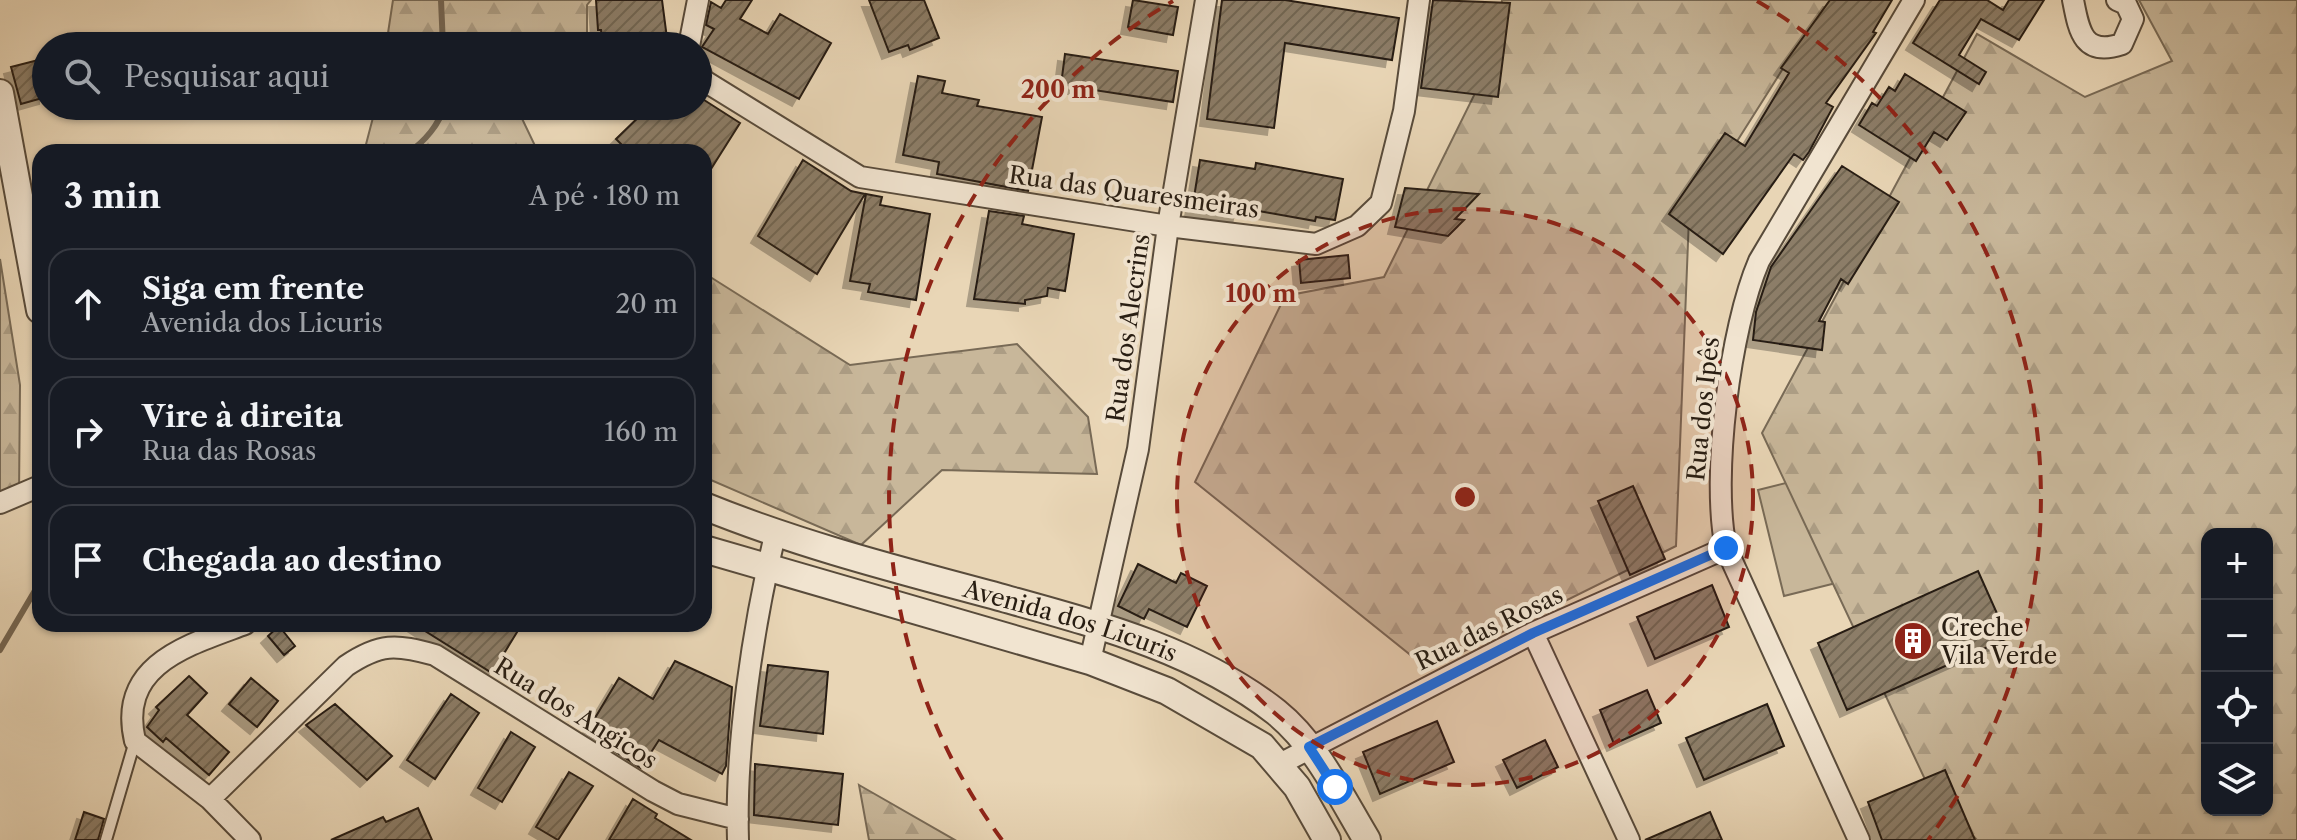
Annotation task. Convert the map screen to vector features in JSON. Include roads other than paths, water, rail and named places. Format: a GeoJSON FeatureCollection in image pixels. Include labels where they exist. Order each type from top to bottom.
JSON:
{"type":"FeatureCollection","features":[{"type":"Feature","properties":{"kind":"street"},"geometry":{"type":"LineString","coordinates":[[692,32],[698,0]]}},
{"type":"Feature","properties":{"kind":"street","name":"Rua dos Alecrins"},"geometry":{"type":"LineString","coordinates":[[1090,661],[1138,449],[1168,226],[1206,0]]}},
{"type":"Feature","properties":{"kind":"street","name":"Rua das Quaresmeiras"},"geometry":{"type":"LineString","coordinates":[[712,86],[860,177],[1168,226],[1316,244],[1357,226],[1381,203],[1390,178],[1404,111],[1419,0]]}},
{"type":"Feature","properties":{"kind":"street","name":"Rua dos Ipês"},"geometry":{"type":"LineString","coordinates":[[1859,840],[1726,548],[1719,517],[1720,482],[1733,347],[1747,288],[1759,261],[1914,0]]}},
{"type":"Feature","properties":{"kind":"street"},"geometry":{"type":"LineString","coordinates":[[2073,0],[2079,32],[2089,44],[2106,50],[2122,44],[2133,19],[2126,4],[2117,0]]}},
{"type":"Feature","properties":{"kind":"street"},"geometry":{"type":"LineString","coordinates":[[0,93],[32,267]]}},
{"type":"Feature","properties":{"kind":"street"},"geometry":{"type":"LineString","coordinates":[[0,503],[32,489]]}},
{"type":"Feature","properties":{"kind":"street","name":"Avenida dos Licuris"},"geometry":{"type":"LineString","coordinates":[[712,509],[775,535],[1099,625],[1165,648],[1223,678],[1277,713],[1309,747],[1367,840]]}},
{"type":"Feature","properties":{"kind":"street"},"geometry":{"type":"LineString","coordinates":[[738,840],[750,686],[775,535]]}},
{"type":"Feature","properties":{"kind":"street","name":"Rua das Rosas"},"geometry":{"type":"LineString","coordinates":[[1280,764],[1533,633],[1726,548]]}},
{"type":"Feature","properties":{"kind":"street","name":"Avenida dos Licuris"},"geometry":{"type":"LineString","coordinates":[[712,552],[1090,661],[1178,697],[1262,746],[1280,764],[1327,840]]}},
{"type":"Feature","properties":{"kind":"street"},"geometry":{"type":"LineString","coordinates":[[223,632],[191,644],[145,675],[134,693],[132,715],[135,741],[210,799],[250,840]]}},
{"type":"Feature","properties":{"kind":"street"},"geometry":{"type":"LineString","coordinates":[[1533,633],[1629,840]]}},
{"type":"Feature","properties":{"kind":"street","name":"Rua dos Angicos"},"geometry":{"type":"LineString","coordinates":[[210,799],[346,666],[371,649],[403,646],[435,655],[678,804],[738,819]]}},
{"type":"Feature","properties":{"kind":"lane"},"geometry":{"type":"LineString","coordinates":[[106,840],[135,741]]}},
{"type":"Feature","properties":{"kind":"waterway"},"geometry":{"type":"LineString","coordinates":[[441,0],[442,32]]}},
{"type":"Feature","properties":{"kind":"waterway"},"geometry":{"type":"LineString","coordinates":[[419,144],[438,120]]}},
{"type":"Feature","properties":{"kind":"waterway"},"geometry":{"type":"LineString","coordinates":[[0,650],[32,596]]}},
{"type":"Feature","properties":{"kind":"place","name":"Creche Vila Verde"},"geometry":{"type":"Point","coordinates":[1913,641]}}]}
